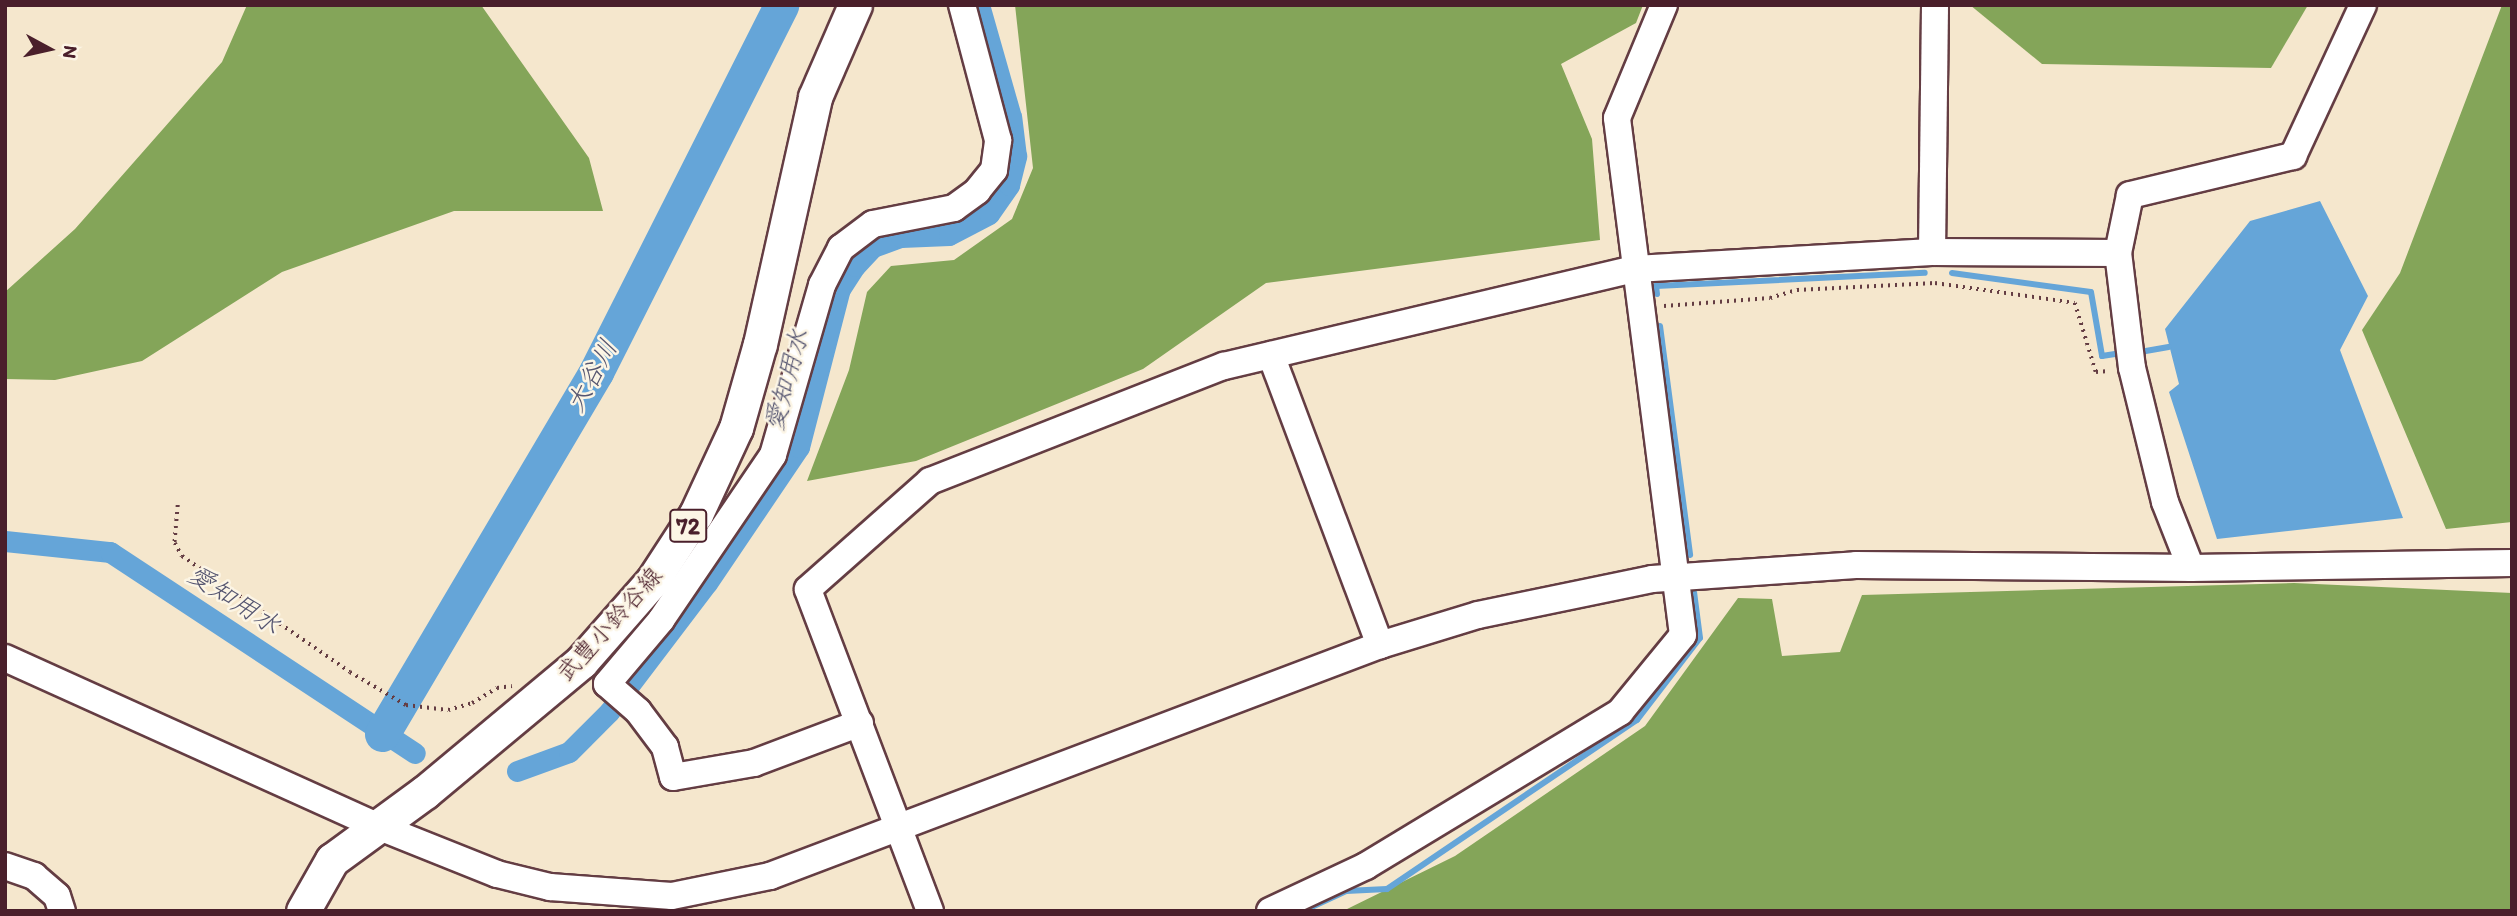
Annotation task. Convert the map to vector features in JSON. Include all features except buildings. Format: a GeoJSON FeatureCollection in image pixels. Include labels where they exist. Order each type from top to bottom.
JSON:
{"type":"FeatureCollection","features":[{"type":"Feature","properties":{"kind":"main road","name":"武豊小鈴谷線"},"geometry":{"type":"LineString","coordinates":[[303,911],[332,860],[581,662],[653,580],[721,466],[761,344],[815,97],[855,5]]}},
{"type":"Feature","properties":{"kind":"street"},"geometry":{"type":"LineString","coordinates":[[860,723],[754,763],[673,777],[665,747],[632,705],[607,684],[662,620],[773,455],[822,285],[841,248],[873,224],[954,208],[978,191],[994,170],[998,140],[962,5]]}},
{"type":"Feature","properties":{"kind":"street"},"geometry":{"type":"LineString","coordinates":[[1270,911],[1366,866],[1619,712],[1683,635],[1617,118],[1664,5]]}},
{"type":"Feature","properties":{"kind":"street"},"geometry":{"type":"LineString","coordinates":[[1932,252],[1935,5]]}},
{"type":"Feature","properties":{"kind":"street"},"geometry":{"type":"LineString","coordinates":[[2192,568],[2165,502],[2132,368],[2118,253],[2130,195],[2293,156],[2363,5]]}},
{"type":"Feature","properties":{"kind":"street"},"geometry":{"type":"LineString","coordinates":[[930,911],[808,589],[930,481],[1224,366],[1635,268],[1932,252],[2118,253]]}},
{"type":"Feature","properties":{"kind":"street"},"geometry":{"type":"LineString","coordinates":[[1271,355],[1380,645]]}},
{"type":"Feature","properties":{"kind":"street"},"geometry":{"type":"LineString","coordinates":[[5,658],[377,826],[497,874],[550,887],[672,896],[770,876],[897,824],[1380,645],[1478,615],[1674,575],[1856,565],[2192,568],[2512,563]]}},
{"type":"Feature","properties":{"kind":"street"},"geometry":{"type":"LineString","coordinates":[[5,866],[34,876],[57,896],[62,911]]}},
{"type":"Feature","properties":{"kind":"path"},"geometry":{"type":"LineString","coordinates":[[1640,308],[1770,298],[1797,290],[1935,283],[2075,303],[2096,373],[2132,368]]}},
{"type":"Feature","properties":{"kind":"path"},"geometry":{"type":"LineString","coordinates":[[178,505],[174,543],[182,555],[350,672],[407,705],[448,710],[508,684],[531,704]]}},
{"type":"Feature","properties":{"kind":"green space"},"geometry":{"type":"Polygon","coordinates":[[[247,5],[481,5],[589,158],[603,211],[454,211],[282,272],[142,361],[55,380],[5,379],[5,292],[75,229],[222,62],[247,5]]]}},
{"type":"Feature","properties":{"kind":"green space"},"geometry":{"type":"Polygon","coordinates":[[[1015,5],[1643,5],[1636,23],[1561,64],[1592,139],[1600,240],[1266,283],[1143,369],[916,461],[807,481],[849,370],[867,292],[891,266],[954,260],[1012,219],[1033,168],[1015,5]]]}},
{"type":"Feature","properties":{"kind":"green space"},"geometry":{"type":"Polygon","coordinates":[[[1970,5],[2308,5],[2271,68],[2042,64],[1970,5]]]}},
{"type":"Feature","properties":{"kind":"green space"},"geometry":{"type":"Polygon","coordinates":[[[2502,5],[2512,5],[2512,522],[2446,529],[2362,330],[2400,273],[2502,5]]]}},
{"type":"Feature","properties":{"kind":"green space"},"geometry":{"type":"Polygon","coordinates":[[[2294,583],[2512,593],[2512,911],[1343,911],[1455,856],[1645,726],[1738,598],[1772,599],[1782,656],[1840,652],[1862,595],[2294,583]]]}},
{"type":"Feature","properties":{"kind":"water"},"geometry":{"type":"Polygon","coordinates":[[[2320,201],[2368,296],[2340,350],[2403,518],[2217,539],[2169,392],[2179,384],[2165,329],[2250,221],[2320,201]]]}},
{"type":"Feature","properties":{"kind":"waterway","name":"大谷川"},"geometry":{"type":"LineString","coordinates":[[382,734],[596,372],[781,5]]}},
{"type":"Feature","properties":{"kind":"waterway","name":"愛知用水"},"geometry":{"type":"LineString","coordinates":[[517,771],[569,752],[609,712],[707,583],[799,447],[840,289],[855,266],[873,247],[901,237],[949,235],[989,214],[1009,185],[1016,156],[1011,117],[979,5]]}},
{"type":"Feature","properties":{"kind":"waterway"},"geometry":{"type":"LineString","coordinates":[[1657,294],[1656,286],[1925,273]]}},
{"type":"Feature","properties":{"kind":"waterway"},"geometry":{"type":"LineString","coordinates":[[1952,273],[2091,292],[2102,356],[2120,353]]}},
{"type":"Feature","properties":{"kind":"waterway"},"geometry":{"type":"LineString","coordinates":[[1660,326],[1690,555]]}},
{"type":"Feature","properties":{"kind":"waterway"},"geometry":{"type":"LineString","coordinates":[[2140,352],[2169,347]]}},
{"type":"Feature","properties":{"kind":"waterway","name":"愛知用水"},"geometry":{"type":"LineString","coordinates":[[5,541],[110,552],[415,753]]}},
{"type":"Feature","properties":{"kind":"waterway"},"geometry":{"type":"LineString","coordinates":[[1303,911],[1346,891],[1387,889],[1637,720],[1700,638],[1694,592]]}}]}
